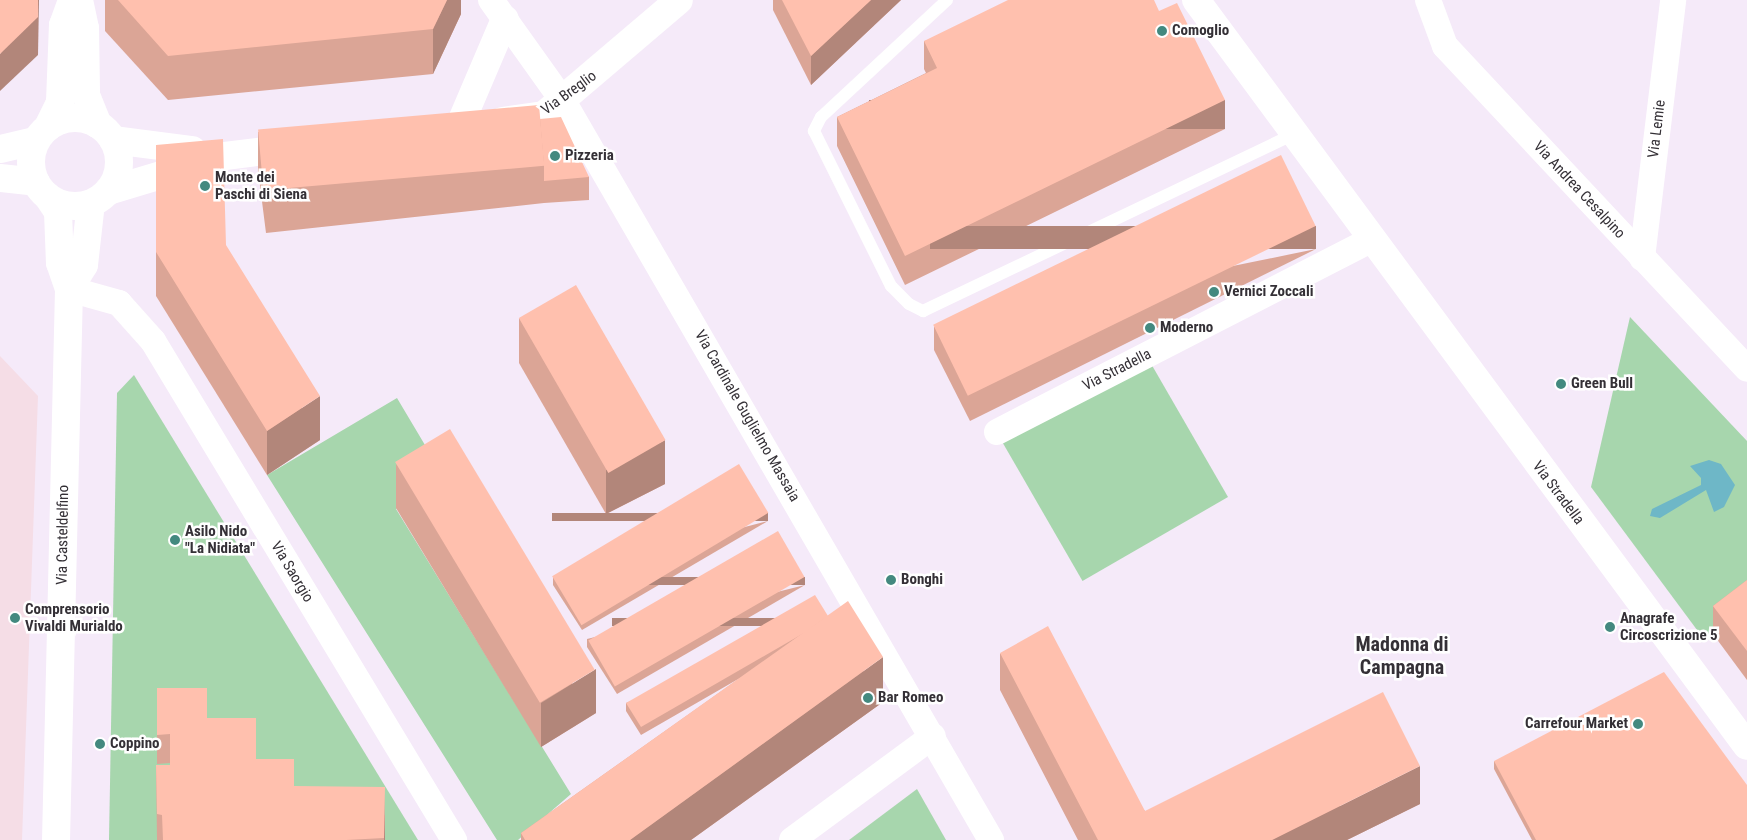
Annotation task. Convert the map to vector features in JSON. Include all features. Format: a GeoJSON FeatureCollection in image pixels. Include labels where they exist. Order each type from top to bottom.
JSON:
{"type":"FeatureCollection","features":[{"type":"Feature","properties":{"kind":"street"},"geometry":{"type":"LineString","coordinates":[[21,140],[60,102],[63,25],[72,0]]}},
{"type":"Feature","properties":{"kind":"street"},"geometry":{"type":"LineString","coordinates":[[69,289],[84,265],[99,197],[119,165],[106,132],[86,95],[85,28],[79,0]]}},
{"type":"Feature","properties":{"kind":"street","name":"Via Breglio"},"geometry":{"type":"LineString","coordinates":[[430,131],[544,115],[563,101],[679,0]]}},
{"type":"Feature","properties":{"kind":"street","name":"Via Stradella"},"geometry":{"type":"LineString","coordinates":[[1196,0],[1370,240],[1747,746]]}},
{"type":"Feature","properties":{"kind":"street","name":"Via Andrea Cesalpino"},"geometry":{"type":"LineString","coordinates":[[1428,0],[1445,46],[1747,369]]}},
{"type":"Feature","properties":{"kind":"street","name":"Via Lemie"},"geometry":{"type":"LineString","coordinates":[[1642,258],[1673,0]]}},
{"type":"Feature","properties":{"kind":"street"},"geometry":{"type":"LineString","coordinates":[[459,127],[498,10]]}},
{"type":"Feature","properties":{"kind":"street","name":"Via Cardinale Guglielmo Massaia"},"geometry":{"type":"LineString","coordinates":[[498,10],[563,101],[933,736],[991,840]]}},
{"type":"Feature","properties":{"kind":"street"},"geometry":{"type":"LineString","coordinates":[[21,140],[72,118],[106,132],[225,156]]}},
{"type":"Feature","properties":{"kind":"street"},"geometry":{"type":"LineString","coordinates":[[21,140],[42,189]]}},
{"type":"Feature","properties":{"kind":"street"},"geometry":{"type":"LineString","coordinates":[[0,178],[42,189],[70,205],[225,156],[324,144]]}},
{"type":"Feature","properties":{"kind":"street","name":"Via Casteldelfino"},"geometry":{"type":"LineString","coordinates":[[42,189],[58,212],[60,263],[69,289],[56,840]]}},
{"type":"Feature","properties":{"kind":"street","name":"Via Stradella"},"geometry":{"type":"LineString","coordinates":[[997,432],[1370,240]]}},
{"type":"Feature","properties":{"kind":"street","name":"Via Saorgio"},"geometry":{"type":"LineString","coordinates":[[69,289],[119,304],[153,341],[454,840]]}},
{"type":"Feature","properties":{"kind":"street"},"geometry":{"type":"LineString","coordinates":[[792,840],[933,736]]}},
{"type":"Feature","properties":{"kind":"lane"},"geometry":{"type":"LineString","coordinates":[[947,0],[820,117],[814,131],[891,286],[909,304],[923,311],[1294,134]]}},
{"type":"Feature","properties":{"kind":"shaded area","name":"Comprensorio Vivaldi Murialdo"},"geometry":{"type":"Polygon","coordinates":[[[0,356],[38,396],[22,840],[0,840],[0,356]]]}},
{"type":"Feature","properties":{"kind":"green space"},"geometry":{"type":"Polygon","coordinates":[[[1630,317],[1747,441],[1747,606],[1703,638],[1591,487],[1630,317]]]}},
{"type":"Feature","properties":{"kind":"green space"},"geometry":{"type":"Polygon","coordinates":[[[1146,355],[1228,497],[1083,581],[1001,439],[1146,355]]]}},
{"type":"Feature","properties":{"kind":"green space","name":"Asilo Nido \"La Nidiata\""},"geometry":{"type":"Polygon","coordinates":[[[134,375],[418,840],[109,840],[117,393],[134,375]]]}},
{"type":"Feature","properties":{"kind":"green space"},"geometry":{"type":"Polygon","coordinates":[[[397,398],[444,477],[396,509],[571,794],[518,840],[497,840],[267,475],[397,398]]]}},
{"type":"Feature","properties":{"kind":"green space"},"geometry":{"type":"Polygon","coordinates":[[[917,789],[946,840],[849,840],[917,789]]]}},
{"type":"Feature","properties":{"kind":"water"},"geometry":{"type":"Polygon","coordinates":[[[1709,460],[1721,464],[1735,485],[1724,507],[1714,512],[1706,490],[1660,518],[1650,516],[1652,509],[1701,485],[1701,478],[1690,466],[1709,460]]]}},
{"type":"Feature","properties":{"kind":"building"},"geometry":{"type":"Polygon","coordinates":[[[0,0],[38,0],[38,17],[0,54],[0,0]]]}},
{"type":"Feature","properties":{"kind":"building"},"geometry":{"type":"Polygon","coordinates":[[[118,0],[447,0],[433,29],[168,56],[118,0]]]}},
{"type":"Feature","properties":{"kind":"building"},"geometry":{"type":"Polygon","coordinates":[[[782,0],[871,0],[811,56],[782,0]]]}},
{"type":"Feature","properties":{"kind":"building"},"geometry":{"type":"Polygon","coordinates":[[[1008,0],[1154,0],[1159,11],[1177,3],[1225,100],[905,256],[837,117],[937,68],[924,41],[1008,0]]]}},
{"type":"Feature","properties":{"kind":"building"},"geometry":{"type":"Polygon","coordinates":[[[539,105],[544,166],[263,190],[258,130],[539,105]]]}},
{"type":"Feature","properties":{"kind":"building"},"geometry":{"type":"Polygon","coordinates":[[[561,117],[589,177],[544,181],[540,119],[561,117]]]}},
{"type":"Feature","properties":{"kind":"building"},"geometry":{"type":"Polygon","coordinates":[[[223,139],[226,245],[320,396],[267,431],[156,252],[156,145],[223,139]]]}},
{"type":"Feature","properties":{"kind":"building"},"geometry":{"type":"Polygon","coordinates":[[[1281,155],[1316,226],[968,396],[933,325],[1281,155]]]}},
{"type":"Feature","properties":{"kind":"building"},"geometry":{"type":"Polygon","coordinates":[[[576,285],[666,440],[608,473],[519,318],[576,285]]]}},
{"type":"Feature","properties":{"kind":"building"},"geometry":{"type":"Polygon","coordinates":[[[450,429],[595,670],[540,703],[395,462],[450,429]]]}},
{"type":"Feature","properties":{"kind":"building"},"geometry":{"type":"Polygon","coordinates":[[[739,464],[768,513],[581,625],[552,576],[739,464]]]}},
{"type":"Feature","properties":{"kind":"building"},"geometry":{"type":"Polygon","coordinates":[[[778,531],[804,577],[615,686],[588,640],[778,531]]]}},
{"type":"Feature","properties":{"kind":"building"},"geometry":{"type":"Polygon","coordinates":[[[1747,580],[1747,651],[1713,606],[1747,580]]]}},
{"type":"Feature","properties":{"kind":"building"},"geometry":{"type":"Polygon","coordinates":[[[815,595],[828,616],[804,633],[641,727],[626,703],[815,595]]]}},
{"type":"Feature","properties":{"kind":"building"},"geometry":{"type":"Polygon","coordinates":[[[848,601],[883,657],[630,840],[525,840],[521,833],[848,601]]]}},
{"type":"Feature","properties":{"kind":"building"},"geometry":{"type":"Polygon","coordinates":[[[1048,626],[1145,811],[1383,692],[1420,766],[1272,840],[1098,840],[1000,653],[1048,626]]]}},
{"type":"Feature","properties":{"kind":"building","name":"Carrefour Market"},"geometry":{"type":"Polygon","coordinates":[[[1664,672],[1747,785],[1747,840],[1536,840],[1494,761],[1664,672]]]}},
{"type":"Feature","properties":{"kind":"building"},"geometry":{"type":"Polygon","coordinates":[[[157,688],[207,688],[207,718],[256,718],[256,759],[294,759],[294,786],[385,787],[384,838],[346,840],[163,840],[162,815],[157,814],[156,765],[170,765],[170,734],[157,735],[157,688]]]}},
{"type":"Feature","properties":{"kind":"place","name":"Comoglio"},"geometry":{"type":"Point","coordinates":[1162,31]}},
{"type":"Feature","properties":{"kind":"place","name":"Pizzeria"},"geometry":{"type":"Point","coordinates":[555,156]}},
{"type":"Feature","properties":{"kind":"place","name":"Monte dei Paschi di Siena"},"geometry":{"type":"Point","coordinates":[205,186]}},
{"type":"Feature","properties":{"kind":"place","name":"Vernici Zoccali"},"geometry":{"type":"Point","coordinates":[1214,292]}},
{"type":"Feature","properties":{"kind":"place","name":"Moderno"},"geometry":{"type":"Point","coordinates":[1150,328]}},
{"type":"Feature","properties":{"kind":"place","name":"Green Bull"},"geometry":{"type":"Point","coordinates":[1561,384]}},
{"type":"Feature","properties":{"kind":"place","name":"Asilo Nido \"La Nidiata\""},"geometry":{"type":"Point","coordinates":[175,540]}},
{"type":"Feature","properties":{"kind":"place","name":"Bonghi"},"geometry":{"type":"Point","coordinates":[891,580]}},
{"type":"Feature","properties":{"kind":"place","name":"Comprensorio Vivaldi Murialdo"},"geometry":{"type":"Point","coordinates":[15,618]}},
{"type":"Feature","properties":{"kind":"place","name":"Anagrafe Circoscrizione 5"},"geometry":{"type":"Point","coordinates":[1610,627]}},
{"type":"Feature","properties":{"kind":"place","name":"Bar Romeo"},"geometry":{"type":"Point","coordinates":[868,698]}},
{"type":"Feature","properties":{"kind":"place","name":"Carrefour Market"},"geometry":{"type":"Point","coordinates":[1638,724]}},
{"type":"Feature","properties":{"kind":"place","name":"Coppino"},"geometry":{"type":"Point","coordinates":[100,744]}},
{"type":"Feature","properties":{"kind":"district","name":"Madonna di Campagna"},"geometry":{"type":"Point","coordinates":[1402,656]}}]}
